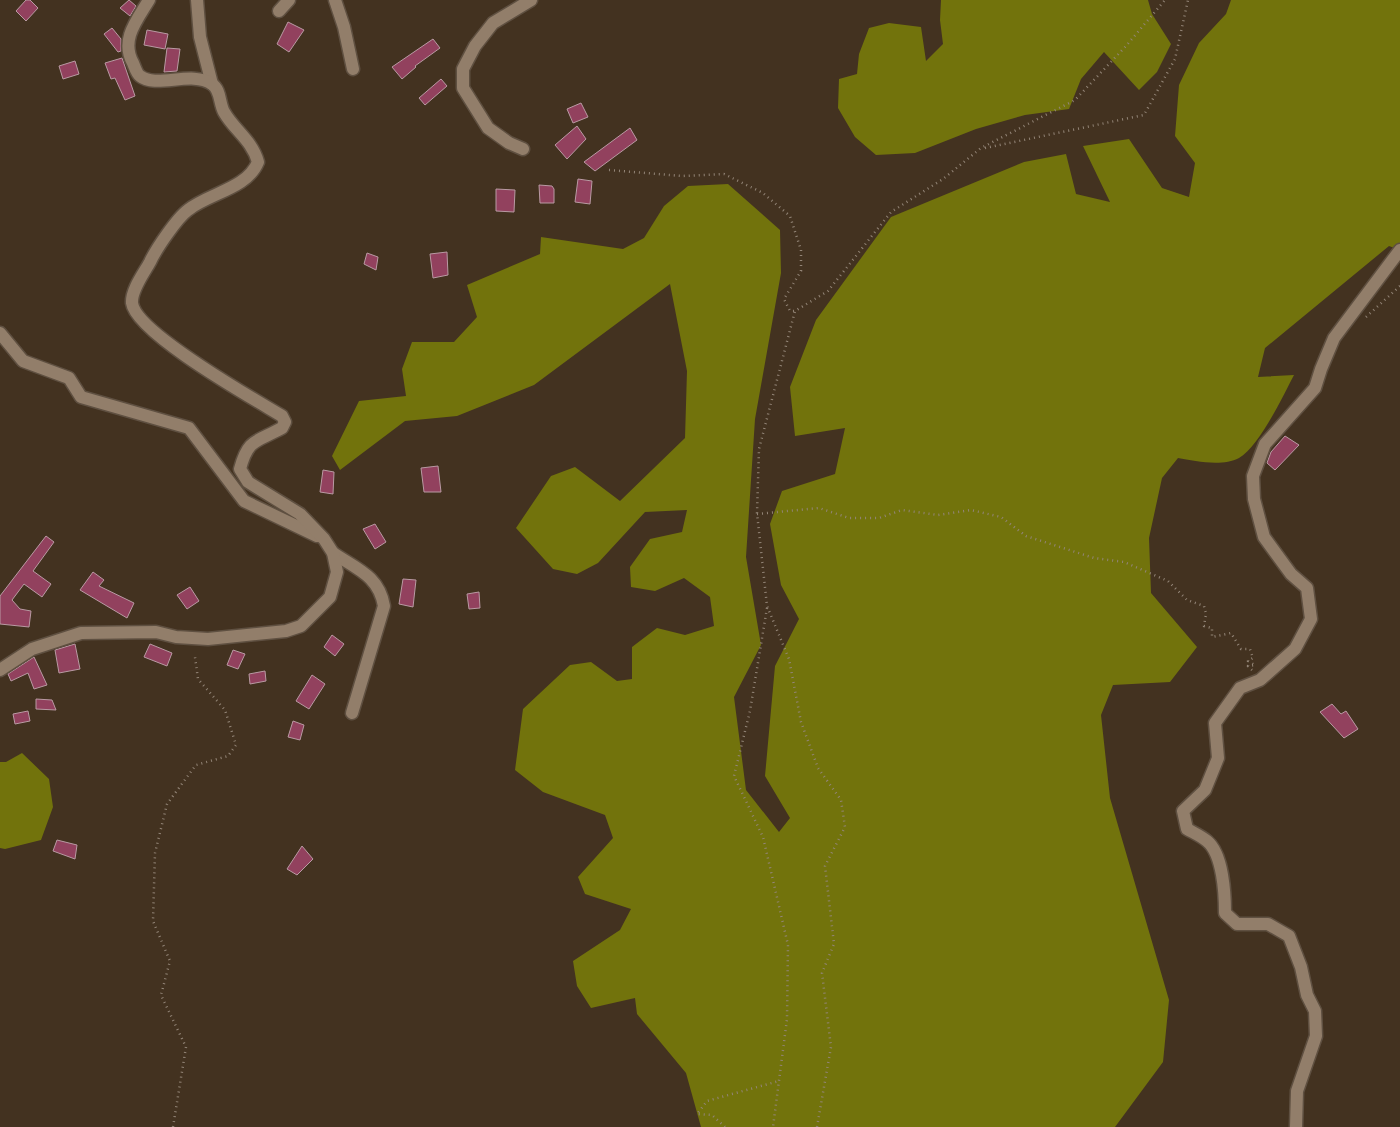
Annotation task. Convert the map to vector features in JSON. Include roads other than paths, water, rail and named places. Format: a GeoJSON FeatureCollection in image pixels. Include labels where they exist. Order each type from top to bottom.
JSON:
{"type":"FeatureCollection","features":[{"type":"Feature","properties":{"kind":"street"},"geometry":{"type":"LineString","coordinates":[[149,0],[130,32],[128,45],[130,59],[139,76],[147,80],[194,78],[212,84]]}},
{"type":"Feature","properties":{"kind":"street"},"geometry":{"type":"LineString","coordinates":[[0,670],[32,649],[81,634],[156,632],[176,637],[208,639],[286,631],[301,626],[330,597],[337,572],[333,553],[324,539],[300,514],[248,482],[240,469],[244,454],[252,442],[282,428],[285,422],[282,416],[220,379],[146,326],[132,304],[133,295],[155,252],[187,210],[226,190],[254,172],[258,162],[250,143],[223,111],[219,94],[212,84],[200,37],[197,0]]}},
{"type":"Feature","properties":{"kind":"street"},"geometry":{"type":"LineString","coordinates":[[280,11],[288,0]]}},
{"type":"Feature","properties":{"kind":"street"},"geometry":{"type":"LineString","coordinates":[[335,0],[344,26],[354,69]]}},
{"type":"Feature","properties":{"kind":"street"},"geometry":{"type":"LineString","coordinates":[[523,149],[509,143],[488,128],[464,88],[463,69],[475,46],[493,23],[531,0]]}},
{"type":"Feature","properties":{"kind":"street"},"geometry":{"type":"LineString","coordinates":[[1296,1127],[1298,1090],[1316,1036],[1315,1010],[1307,995],[1301,967],[1289,936],[1268,924],[1237,924],[1225,913],[1225,891],[1220,866],[1209,843],[1187,829],[1183,811],[1204,790],[1218,758],[1215,723],[1240,688],[1260,680],[1295,649],[1311,619],[1307,588],[1291,574],[1264,536],[1254,499],[1253,476],[1265,444],[1315,388],[1320,369],[1334,338],[1400,250]]}},
{"type":"Feature","properties":{"kind":"street"},"geometry":{"type":"LineString","coordinates":[[0,333],[23,361],[69,378],[81,397],[189,428],[244,501],[324,539]]}},
{"type":"Feature","properties":{"kind":"street"},"geometry":{"type":"LineString","coordinates":[[333,553],[374,580],[382,592],[384,606],[352,713]]}}]}
